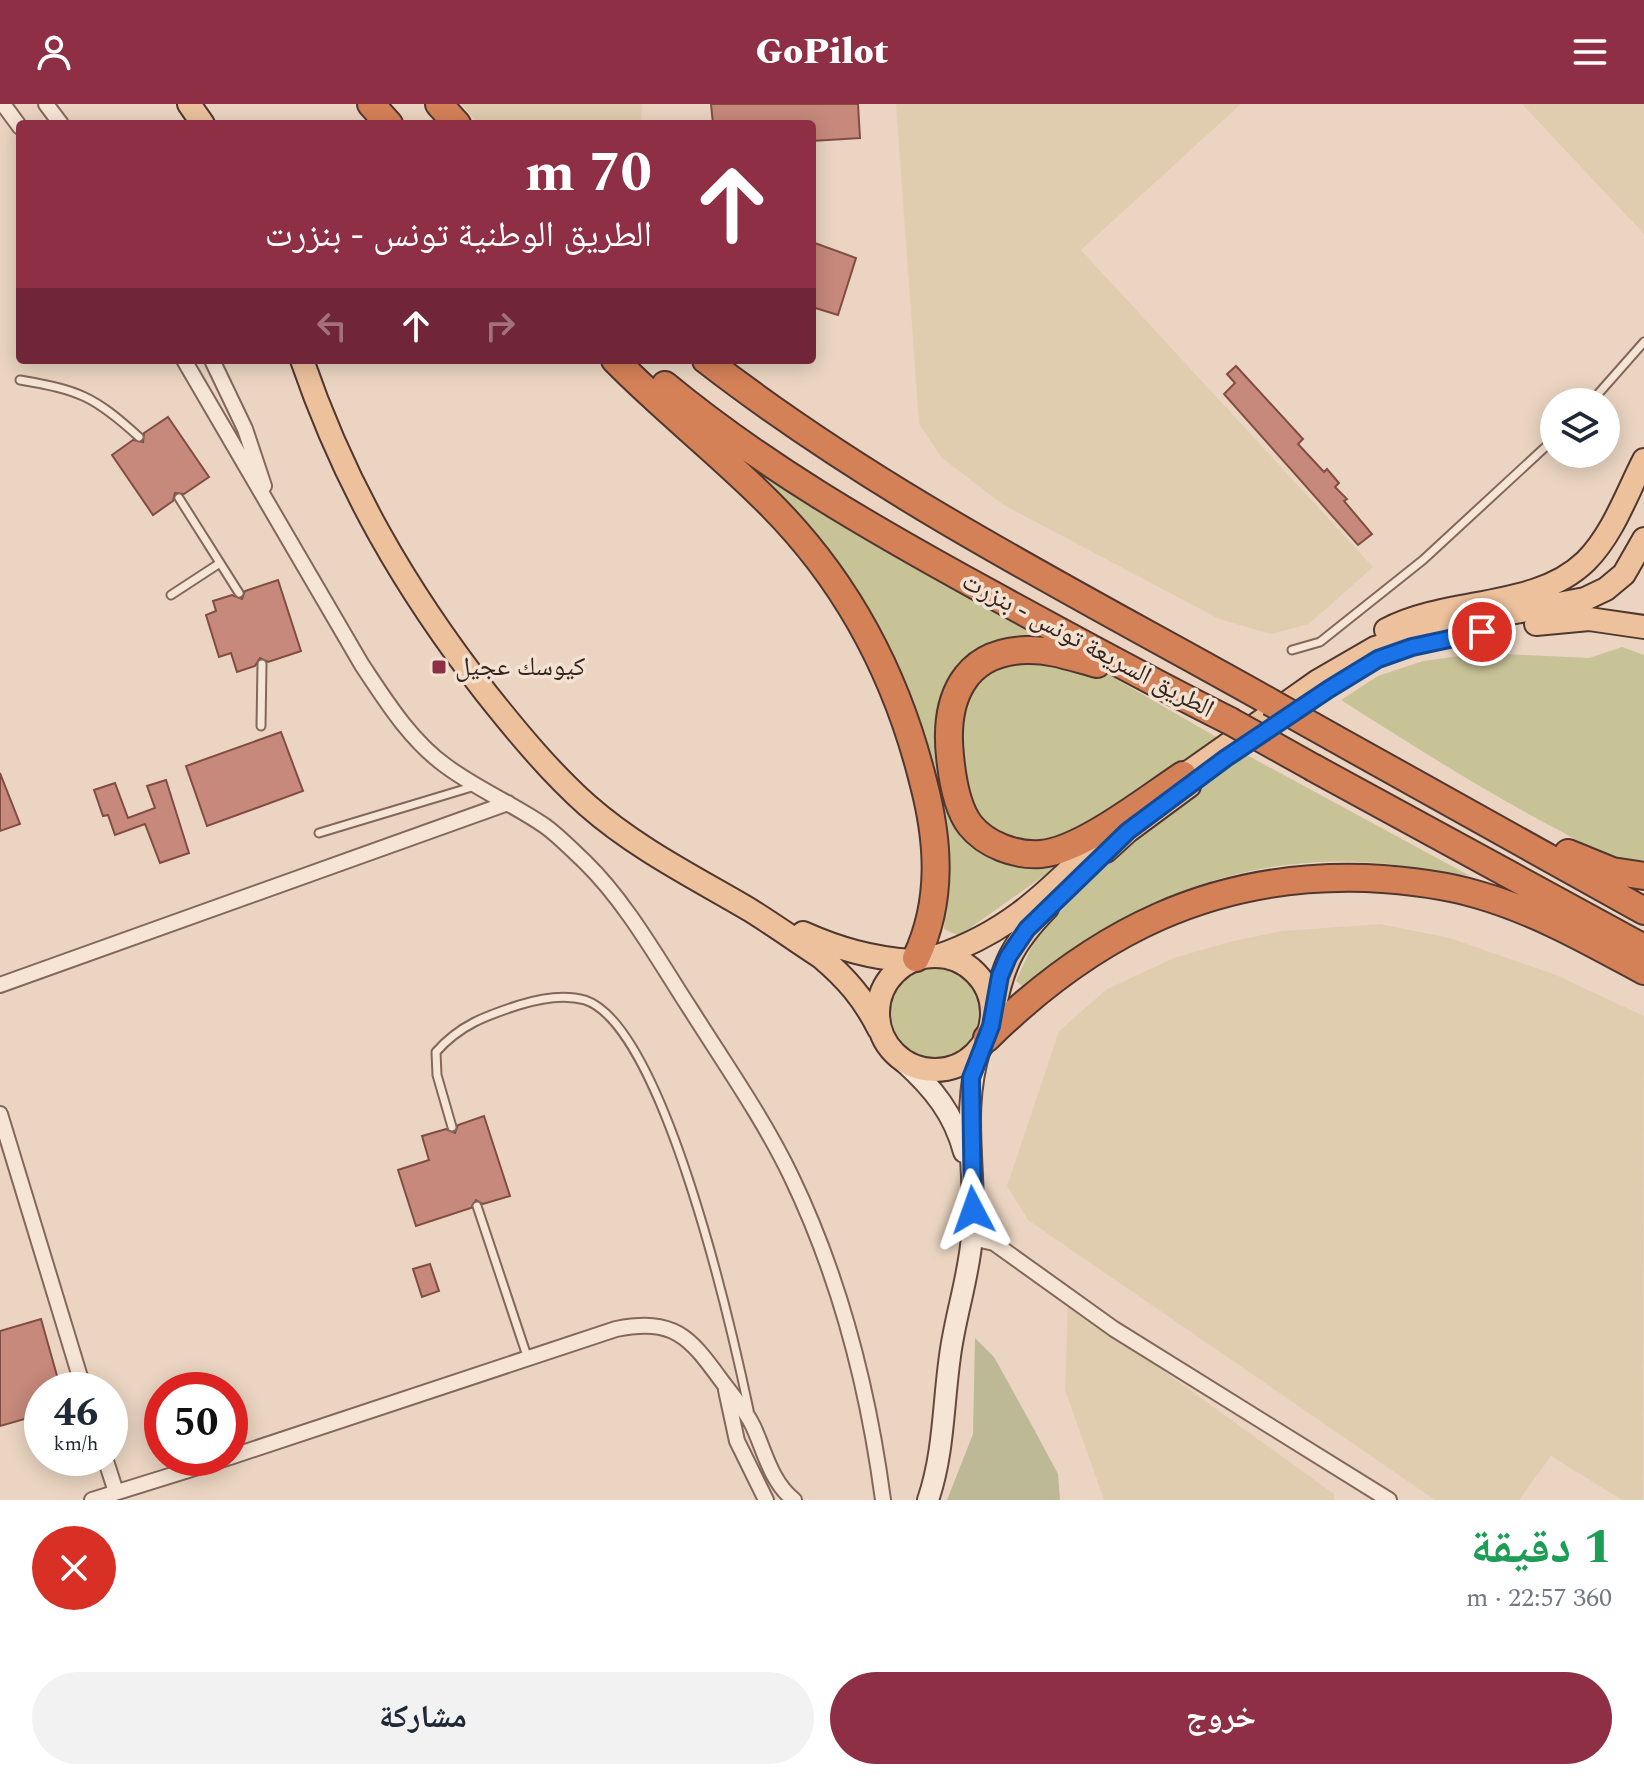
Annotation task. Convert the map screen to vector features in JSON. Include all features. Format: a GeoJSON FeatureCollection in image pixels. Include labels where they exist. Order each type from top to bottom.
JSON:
{"type":"FeatureCollection","features":[{"type":"Feature","properties":{"kind":"highway"},"geometry":{"type":"LineString","coordinates":[[371,104],[385,120]]}},
{"type":"Feature","properties":{"kind":"highway"},"geometry":{"type":"LineString","coordinates":[[439,104],[453,120]]}},
{"type":"Feature","properties":{"kind":"highway"},"geometry":{"type":"LineString","coordinates":[[619,364],[771,505],[805,542],[865,630],[892,683],[913,739],[927,795],[937,889],[922,958]]}},
{"type":"Feature","properties":{"kind":"highway","name":"الطريق السريعة تونس - بنزرت"},"geometry":{"type":"LineString","coordinates":[[639,364],[709,422],[821,498],[1142,678],[1230,721],[1644,948]]}},
{"type":"Feature","properties":{"kind":"highway","name":"الطريق السريعة تونس - بنزرت"},"geometry":{"type":"LineString","coordinates":[[711,364],[822,446],[889,489],[1644,911]]}},
{"type":"Feature","properties":{"kind":"highway"},"geometry":{"type":"LineString","coordinates":[[1142,678],[1055,652],[1027,650],[998,654],[976,666],[960,683],[947,730],[958,796],[969,824],[1002,848],[1040,854],[1061,850],[1183,775]]}},
{"type":"Feature","properties":{"kind":"highway"},"geometry":{"type":"LineString","coordinates":[[1428,790],[1580,859],[1612,871],[1644,876]]}},
{"type":"Feature","properties":{"kind":"highway"},"geometry":{"type":"LineString","coordinates":[[987,1034],[1027,998],[1122,935],[1175,909],[1222,892],[1267,883],[1334,877],[1383,879],[1430,884],[1476,894],[1565,928],[1644,971]]}},
{"type":"Feature","properties":{"kind":"main road"},"geometry":{"type":"LineString","coordinates":[[303,364],[325,427],[359,501],[448,644],[503,714],[588,806],[676,869],[751,911],[821,957],[846,978],[865,1001],[885,1042],[931,1086],[946,1107],[959,1134],[970,1175]]}},
{"type":"Feature","properties":{"kind":"main road"},"geometry":{"type":"LineString","coordinates":[[879,1029],[879,997],[891,976],[922,958],[973,944],[1012,921],[1120,823],[1318,681],[1372,638],[1398,624],[1445,608],[1526,593],[1565,577],[1586,561],[1600,544],[1644,460]]}},
{"type":"Feature","properties":{"kind":"main road"},"geometry":{"type":"LineString","coordinates":[[1318,681],[1375,648],[1408,635],[1585,599],[1606,589],[1624,574],[1644,539]]}},
{"type":"Feature","properties":{"kind":"main road"},"geometry":{"type":"LineString","coordinates":[[928,1500],[939,1464],[952,1343],[972,1238],[971,1078],[987,1034],[1000,976],[1008,957],[1027,929],[1128,831],[1226,758],[1365,667],[1412,647],[1456,636],[1562,620],[1589,619],[1644,627]]}},
{"type":"Feature","properties":{"kind":"main road"},"geometry":{"type":"LineString","coordinates":[[751,911],[839,949],[878,959],[922,958],[963,964],[983,981],[991,997],[987,1034],[968,1061],[953,1068],[919,1069],[904,1062]]}},
{"type":"Feature","properties":{"kind":"street"},"geometry":{"type":"LineString","coordinates":[[3,104],[16,122]]}},
{"type":"Feature","properties":{"kind":"street"},"geometry":{"type":"LineString","coordinates":[[186,364],[362,665],[392,709],[417,740],[436,757],[548,828],[578,856],[624,912],[737,1083],[789,1173],[839,1295],[874,1433],[883,1500]]}},
{"type":"Feature","properties":{"kind":"street"},"geometry":{"type":"LineString","coordinates":[[214,364],[258,461],[268,502]]}},
{"type":"Feature","properties":{"kind":"street"},"geometry":{"type":"LineString","coordinates":[[0,985],[508,803]]}},
{"type":"Feature","properties":{"kind":"street"},"geometry":{"type":"LineString","coordinates":[[0,1114],[79,1372]]}},
{"type":"Feature","properties":{"kind":"street"},"geometry":{"type":"LineString","coordinates":[[972,1238],[994,1243],[1114,1329],[1389,1500]]}},
{"type":"Feature","properties":{"kind":"street"},"geometry":{"type":"LineString","coordinates":[[248,1451],[616,1329],[659,1325],[682,1333],[699,1349],[752,1423],[770,1470],[785,1493],[794,1500]]}},
{"type":"Feature","properties":{"kind":"street"},"geometry":{"type":"LineString","coordinates":[[725,1386],[737,1441],[766,1500]]}},
{"type":"Feature","properties":{"kind":"street"},"geometry":{"type":"LineString","coordinates":[[111,1476],[116,1492]]}},
{"type":"Feature","properties":{"kind":"street"},"geometry":{"type":"LineString","coordinates":[[92,1500],[169,1476]]}},
{"type":"Feature","properties":{"kind":"lane"},"geometry":{"type":"LineString","coordinates":[[1603,388],[1644,342]]}},
{"type":"Feature","properties":{"kind":"lane"},"geometry":{"type":"LineString","coordinates":[[20,380],[68,388],[105,406],[139,437]]}},
{"type":"Feature","properties":{"kind":"lane"},"geometry":{"type":"LineString","coordinates":[[1292,650],[1320,642],[1423,560],[1540,452]]}},
{"type":"Feature","properties":{"kind":"lane"},"geometry":{"type":"LineString","coordinates":[[179,498],[239,593]]}},
{"type":"Feature","properties":{"kind":"lane"},"geometry":{"type":"LineString","coordinates":[[171,595],[220,563]]}},
{"type":"Feature","properties":{"kind":"lane"},"geometry":{"type":"LineString","coordinates":[[261,726],[262,664]]}},
{"type":"Feature","properties":{"kind":"lane"},"geometry":{"type":"LineString","coordinates":[[319,833],[478,786]]}},
{"type":"Feature","properties":{"kind":"lane"},"geometry":{"type":"LineString","coordinates":[[452,1127],[437,1075],[436,1052],[453,1033],[479,1018],[537,1000],[586,1000],[606,1014],[625,1034],[663,1111],[686,1174],[714,1265],[752,1423]]}},
{"type":"Feature","properties":{"kind":"lane"},"geometry":{"type":"LineString","coordinates":[[477,1206],[528,1359]]}},
{"type":"Feature","properties":{"kind":"shaded area"},"geometry":{"type":"Polygon","coordinates":[[[461,104],[642,104],[641,120],[476,120],[461,104]]]}},
{"type":"Feature","properties":{"kind":"shaded area"},"geometry":{"type":"Polygon","coordinates":[[[896,104],[1241,104],[1081,250],[1373,567],[1309,624],[1271,634],[1219,619],[1002,504],[941,457],[919,424],[896,104]]]}},
{"type":"Feature","properties":{"kind":"shaded area"},"geometry":{"type":"Polygon","coordinates":[[[1522,104],[1644,104],[1644,234],[1522,104]]]}},
{"type":"Feature","properties":{"kind":"shaded area"},"geometry":{"type":"Polygon","coordinates":[[[751,468],[1256,760],[1470,876],[1349,861],[1255,870],[1193,887],[1164,899],[1095,941],[1026,989],[1016,981],[1037,935],[1093,878],[1066,860],[959,936],[944,929],[946,896],[890,656],[751,468]]]}},
{"type":"Feature","properties":{"kind":"shaded area"},"geometry":{"type":"Polygon","coordinates":[[[1622,647],[1644,655],[1644,860],[1619,858],[1582,843],[1521,810],[1341,700],[1378,676],[1423,661],[1482,653],[1589,658],[1622,647]]]}},
{"type":"Feature","properties":{"kind":"shaded area"},"geometry":{"type":"Polygon","coordinates":[[[1380,924],[1450,938],[1556,975],[1644,1016],[1643,1500],[1622,1500],[1551,1456],[1519,1500],[1435,1500],[1028,1220],[1007,1186],[1059,1031],[1107,989],[1174,958],[1229,942],[1282,931],[1380,924]]]}},
{"type":"Feature","properties":{"kind":"shaded area"},"geometry":{"type":"Polygon","coordinates":[[[926,969],[944,969],[960,976],[972,988],[979,1004],[979,1022],[972,1038],[960,1050],[944,1057],[926,1057],[910,1050],[898,1038],[891,1022],[891,1004],[898,988],[910,976],[926,969]]]}},
{"type":"Feature","properties":{"kind":"shaded area"},"geometry":{"type":"Polygon","coordinates":[[[1068,1302],[1334,1494],[1334,1500],[1104,1500],[1065,1390],[1068,1302]]]}},
{"type":"Feature","properties":{"kind":"shaded area"},"geometry":{"type":"Polygon","coordinates":[[[975,1338],[994,1357],[1058,1474],[1060,1500],[947,1500],[973,1434],[975,1338]]]}},
{"type":"Feature","properties":{"kind":"building"},"geometry":{"type":"Polygon","coordinates":[[[711,104],[858,104],[860,138],[816,141],[816,120],[713,120],[711,104]]]}},
{"type":"Feature","properties":{"kind":"building"},"geometry":{"type":"Polygon","coordinates":[[[816,243],[856,258],[838,315],[816,308],[816,243]]]}},
{"type":"Feature","properties":{"kind":"building"},"geometry":{"type":"Polygon","coordinates":[[[1236,366],[1303,439],[1298,444],[1339,483],[1335,487],[1347,499],[1344,501],[1372,534],[1358,545],[1224,394],[1235,383],[1227,374],[1236,366]]]}},
{"type":"Feature","properties":{"kind":"building"},"geometry":{"type":"Polygon","coordinates":[[[168,417],[209,477],[184,494],[175,493],[173,501],[153,515],[112,455],[133,440],[143,442],[144,433],[168,417]]]}},
{"type":"Feature","properties":{"kind":"building"},"geometry":{"type":"Polygon","coordinates":[[[278,580],[301,651],[268,662],[260,658],[255,666],[237,672],[231,653],[219,657],[206,615],[216,611],[213,601],[232,595],[242,599],[245,591],[278,580]]]}},
{"type":"Feature","properties":{"kind":"building"},"geometry":{"type":"Polygon","coordinates":[[[281,732],[303,791],[207,826],[186,766],[281,732]]]}},
{"type":"Feature","properties":{"kind":"building"},"geometry":{"type":"Polygon","coordinates":[[[0,773],[20,824],[0,831],[0,773]]]}},
{"type":"Feature","properties":{"kind":"building"},"geometry":{"type":"Polygon","coordinates":[[[166,780],[189,853],[160,863],[145,824],[115,835],[108,815],[103,816],[94,790],[115,783],[128,818],[155,808],[147,786],[166,780]]]}},
{"type":"Feature","properties":{"kind":"building"},"geometry":{"type":"Polygon","coordinates":[[[484,1116],[510,1196],[483,1204],[476,1200],[471,1208],[416,1226],[398,1170],[429,1160],[422,1136],[446,1129],[455,1133],[458,1125],[484,1116]]]}},
{"type":"Feature","properties":{"kind":"building"},"geometry":{"type":"Polygon","coordinates":[[[430,1264],[439,1291],[422,1297],[413,1269],[430,1264]]]}},
{"type":"Feature","properties":{"kind":"building"},"geometry":{"type":"Polygon","coordinates":[[[41,1319],[56,1372],[24,1372],[24,1419],[0,1426],[0,1331],[41,1319]]]}},
{"type":"Feature","properties":{"kind":"place","name":"كيوسك عجيل"},"geometry":{"type":"Point","coordinates":[439,667]}},
{"type":"Feature","properties":{"kind":"route"},"geometry":{"type":"LineString","coordinates":[[973,1210],[970,1175],[971,1078],[991,1026],[1000,976],[1008,957],[1027,929],[1128,831],[1226,758],[1329,689],[1378,659],[1412,647],[1482,632]]}}]}
